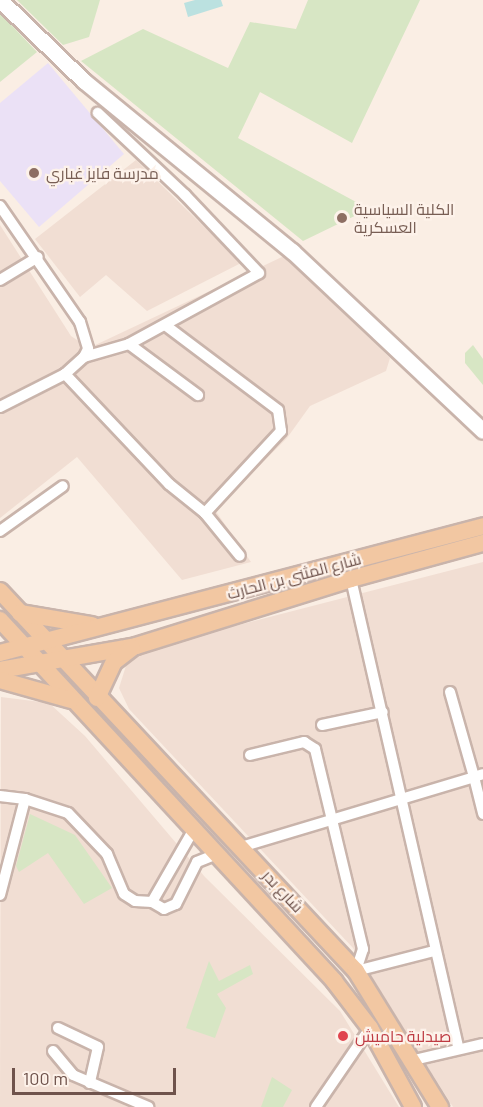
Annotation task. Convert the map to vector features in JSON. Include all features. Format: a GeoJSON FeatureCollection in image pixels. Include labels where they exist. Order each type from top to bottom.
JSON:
{"type":"FeatureCollection","features":[{"type":"Feature","properties":{"kind":"main road"},"geometry":{"type":"LineString","coordinates":[[0,0],[84,81],[292,251],[483,431]]}},
{"type":"Feature","properties":{"kind":"main road","name":"شارع المثنى بن الحارث"},"geometry":{"type":"LineString","coordinates":[[0,653],[483,526]]}},
{"type":"Feature","properties":{"kind":"main road","name":"شارع المثنى بن الحارث"},"geometry":{"type":"LineString","coordinates":[[136,646],[351,579],[483,543]]}},
{"type":"Feature","properties":{"kind":"main road","name":"شارع بدر"},"geometry":{"type":"LineString","coordinates":[[0,591],[121,724],[241,847],[356,971],[414,1059],[440,1107]]}},
{"type":"Feature","properties":{"kind":"main road"},"geometry":{"type":"LineString","coordinates":[[20,613],[105,626]]}},
{"type":"Feature","properties":{"kind":"main road","name":"شارع بدر"},"geometry":{"type":"LineString","coordinates":[[0,620],[334,981],[370,1028],[408,1104]]}},
{"type":"Feature","properties":{"kind":"main road"},"geometry":{"type":"LineString","coordinates":[[0,670],[136,646]]}},
{"type":"Feature","properties":{"kind":"main road"},"geometry":{"type":"LineString","coordinates":[[97,698],[114,662],[136,646]]}},
{"type":"Feature","properties":{"kind":"main road"},"geometry":{"type":"LineString","coordinates":[[0,680],[72,700]]}},
{"type":"Feature","properties":{"kind":"main road"},"geometry":{"type":"LineString","coordinates":[[107,735],[121,724]]}},
{"type":"Feature","properties":{"kind":"street"},"geometry":{"type":"LineString","coordinates":[[84,357],[129,344],[259,273],[185,195],[98,113]]}},
{"type":"Feature","properties":{"kind":"street"},"geometry":{"type":"LineString","coordinates":[[0,206],[38,257],[80,322],[88,349],[84,357],[65,374],[0,407]]}},
{"type":"Feature","properties":{"kind":"street"},"geometry":{"type":"LineString","coordinates":[[0,280],[38,257]]}},
{"type":"Feature","properties":{"kind":"street"},"geometry":{"type":"LineString","coordinates":[[165,324],[278,410],[282,431],[205,513]]}},
{"type":"Feature","properties":{"kind":"street"},"geometry":{"type":"LineString","coordinates":[[129,344],[198,395]]}},
{"type":"Feature","properties":{"kind":"street"},"geometry":{"type":"LineString","coordinates":[[65,374],[169,484],[205,513],[240,556]]}},
{"type":"Feature","properties":{"kind":"street"},"geometry":{"type":"LineString","coordinates":[[0,531],[63,486]]}},
{"type":"Feature","properties":{"kind":"street"},"geometry":{"type":"LineString","coordinates":[[351,579],[383,712],[434,951],[459,1049]]}},
{"type":"Feature","properties":{"kind":"street"},"geometry":{"type":"LineString","coordinates":[[450,692],[478,776],[483,814]]}},
{"type":"Feature","properties":{"kind":"street"},"geometry":{"type":"LineString","coordinates":[[322,725],[383,712]]}},
{"type":"Feature","properties":{"kind":"street"},"geometry":{"type":"LineString","coordinates":[[250,756],[310,744],[315,749],[363,949],[356,971]]}},
{"type":"Feature","properties":{"kind":"street"},"geometry":{"type":"LineString","coordinates":[[241,847],[478,776]]}},
{"type":"Feature","properties":{"kind":"street"},"geometry":{"type":"LineString","coordinates":[[0,796],[25,799],[68,813],[107,854],[124,894],[135,901],[152,902],[164,909],[176,904],[197,862],[217,854]]}},
{"type":"Feature","properties":{"kind":"street"},"geometry":{"type":"LineString","coordinates":[[0,895],[25,799]]}},
{"type":"Feature","properties":{"kind":"street"},"geometry":{"type":"LineString","coordinates":[[152,902],[194,829]]}},
{"type":"Feature","properties":{"kind":"street"},"geometry":{"type":"LineString","coordinates":[[356,971],[434,951]]}},
{"type":"Feature","properties":{"kind":"street"},"geometry":{"type":"LineString","coordinates":[[58,1028],[98,1047],[90,1083]]}},
{"type":"Feature","properties":{"kind":"street"},"geometry":{"type":"LineString","coordinates":[[316,1107],[370,1028]]}},
{"type":"Feature","properties":{"kind":"street"},"geometry":{"type":"LineString","coordinates":[[414,1059],[483,1044]]}},
{"type":"Feature","properties":{"kind":"street"},"geometry":{"type":"LineString","coordinates":[[53,1051],[74,1075],[148,1107]]}},
{"type":"Feature","properties":{"kind":"shaded area"},"geometry":{"type":"Polygon","coordinates":[[[48,63],[124,154],[39,227],[0,181],[0,103],[48,63]]]}},
{"type":"Feature","properties":{"kind":"shaded area"},"geometry":{"type":"Polygon","coordinates":[[[136,160],[241,263],[147,311],[106,275],[80,297],[35,239],[136,160]]]}},
{"type":"Feature","properties":{"kind":"shaded area"},"geometry":{"type":"Polygon","coordinates":[[[0,225],[71,336],[89,348],[284,256],[390,358],[386,371],[310,406],[287,438],[215,510],[251,562],[182,580],[77,457],[0,518],[0,225]]]}},
{"type":"Feature","properties":{"kind":"shaded area"},"geometry":{"type":"Polygon","coordinates":[[[483,562],[483,1107],[453,1107],[353,948],[129,709],[119,688],[130,653],[483,562]]]}},
{"type":"Feature","properties":{"kind":"shaded area"},"geometry":{"type":"Polygon","coordinates":[[[1,697],[49,703],[85,736],[205,877],[340,1011],[399,1107],[0,1107],[1,697]]]}},
{"type":"Feature","properties":{"kind":"green space"},"geometry":{"type":"Polygon","coordinates":[[[17,0],[100,0],[89,37],[63,45],[17,0]]]}},
{"type":"Feature","properties":{"kind":"green space"},"geometry":{"type":"Polygon","coordinates":[[[308,0],[420,0],[352,143],[260,92],[238,138],[369,209],[303,241],[81,61],[143,29],[228,68],[250,22],[296,29],[308,0]]]}},
{"type":"Feature","properties":{"kind":"green space"},"geometry":{"type":"Polygon","coordinates":[[[0,13],[37,52],[0,82],[0,13]]]}},
{"type":"Feature","properties":{"kind":"green space"},"geometry":{"type":"Polygon","coordinates":[[[473,345],[483,359],[483,385],[465,363],[465,353],[473,345]]]}},
{"type":"Feature","properties":{"kind":"green space"},"geometry":{"type":"Polygon","coordinates":[[[30,814],[75,835],[112,888],[84,904],[48,853],[19,872],[16,866],[30,814]]]}},
{"type":"Feature","properties":{"kind":"green space"},"geometry":{"type":"Polygon","coordinates":[[[209,961],[219,981],[250,965],[253,974],[217,994],[226,1008],[215,1038],[186,1028],[209,961]]]}},
{"type":"Feature","properties":{"kind":"green space"},"geometry":{"type":"Polygon","coordinates":[[[272,1077],[292,1090],[283,1107],[261,1107],[272,1077]]]}},
{"type":"Feature","properties":{"kind":"water"},"geometry":{"type":"Polygon","coordinates":[[[195,0],[221,0],[223,6],[188,17],[184,3],[195,0]]]}},
{"type":"Feature","properties":{"kind":"place","name":"مدرسة فايز غباري"},"geometry":{"type":"Point","coordinates":[34,173]}},
{"type":"Feature","properties":{"kind":"place","name":"الكلية السياسية العسكرية"},"geometry":{"type":"Point","coordinates":[342,218]}},
{"type":"Feature","properties":{"kind":"place","name":"صيدلية حاميش"},"geometry":{"type":"Point","coordinates":[343,1036]}}]}
